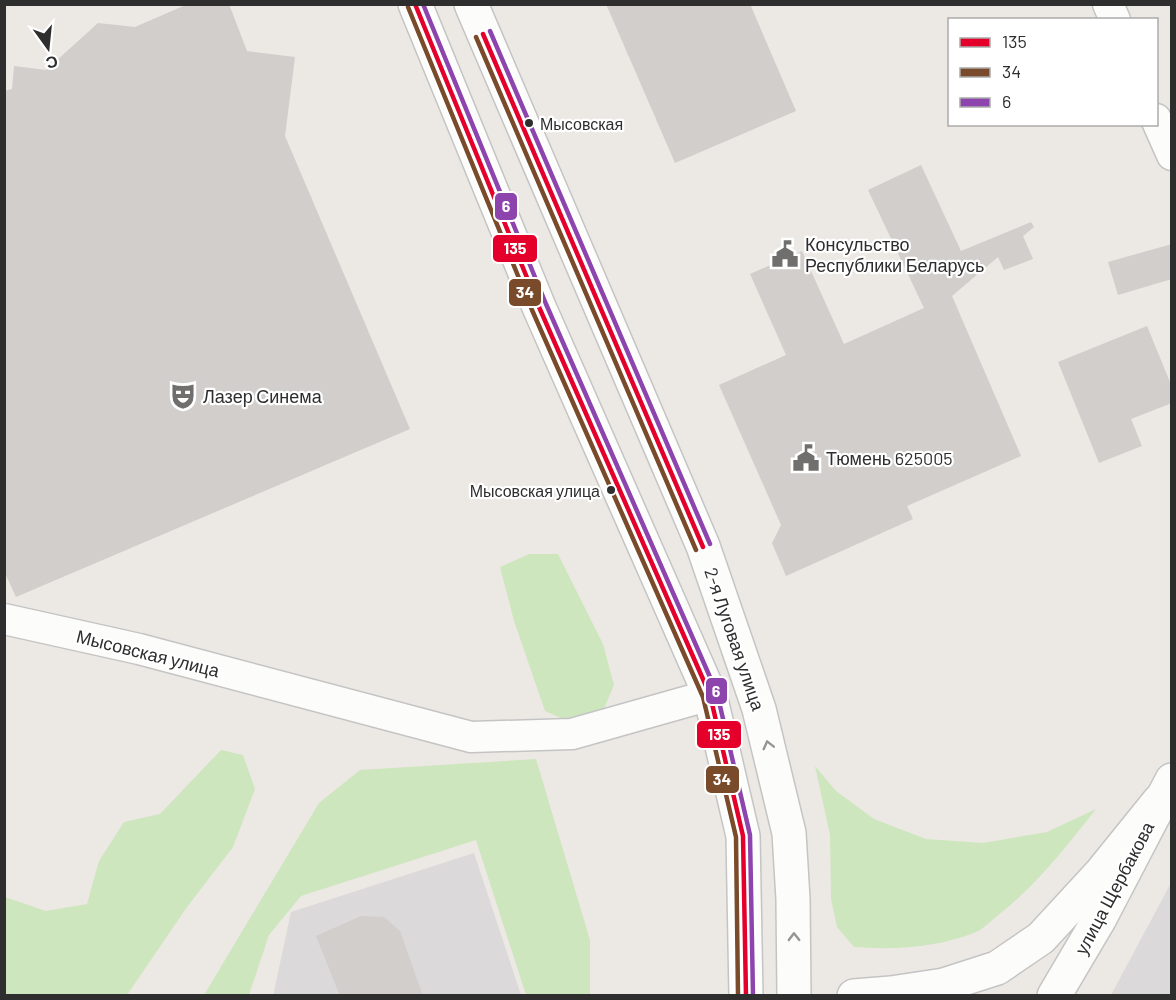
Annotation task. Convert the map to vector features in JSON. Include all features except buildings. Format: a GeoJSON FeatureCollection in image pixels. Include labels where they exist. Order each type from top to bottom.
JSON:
{"type":"FeatureCollection","features":[{"type":"Feature","properties":{"kind":"main road"},"geometry":{"type":"LineString","coordinates":[[415,4],[539,307],[711,695],[743,836],[746,996]]}},
{"type":"Feature","properties":{"kind":"main road","name":"2-я Луговая улица"},"geometry":{"type":"LineString","coordinates":[[471,4],[703,546],[759,709],[789,833],[794,922],[794,996]]}},
{"type":"Feature","properties":{"kind":"main road"},"geometry":{"type":"LineString","coordinates":[[854,996],[944,985],[997,968],[1041,938],[1100,874],[1165,791]]}},
{"type":"Feature","properties":{"kind":"main road","name":"улица Щербакова"},"geometry":{"type":"LineString","coordinates":[[1054,996],[1100,918],[1165,791]]}},
{"type":"Feature","properties":{"kind":"street"},"geometry":{"type":"LineString","coordinates":[[1158,124],[1172,155]]}},
{"type":"Feature","properties":{"kind":"street","name":"Мысовская улица"},"geometry":{"type":"LineString","coordinates":[[4,619],[139,648],[471,737],[572,734],[711,695]]}},
{"type":"Feature","properties":{"kind":"shaded area"},"geometry":{"type":"Polygon","coordinates":[[[474,853],[521,995],[273,996],[291,912],[474,853]]]}},
{"type":"Feature","properties":{"kind":"shaded area"},"geometry":{"type":"Polygon","coordinates":[[[1171,883],[1171,995],[1111,995],[1171,883]]]}},
{"type":"Feature","properties":{"kind":"green space"},"geometry":{"type":"Polygon","coordinates":[[[529,554],[558,554],[603,644],[614,685],[603,711],[574,724],[545,711],[514,621],[500,567],[529,554]]]}},
{"type":"Feature","properties":{"kind":"green space"},"geometry":{"type":"Polygon","coordinates":[[[221,750],[243,755],[255,789],[233,847],[187,907],[127,995],[5,995],[5,897],[46,911],[87,904],[99,861],[124,822],[160,814],[221,750]]]}},
{"type":"Feature","properties":{"kind":"green space"},"geometry":{"type":"Polygon","coordinates":[[[536,759],[590,940],[590,995],[526,995],[476,840],[301,896],[269,935],[249,995],[204,995],[319,803],[360,770],[536,759]]]}},
{"type":"Feature","properties":{"kind":"green space"},"geometry":{"type":"Polygon","coordinates":[[[815,766],[836,791],[874,819],[926,839],[983,843],[1047,832],[1096,809],[1038,879],[979,931],[931,945],[854,947],[837,927],[831,899],[830,835],[815,766]]]}},
{"type":"Feature","properties":{"kind":"transit line","name":"135"},"geometry":{"type":"LineString","coordinates":[[415,4],[539,307],[710,695],[743,836],[746,996]]}},
{"type":"Feature","properties":{"kind":"transit line","name":"6"},"geometry":{"type":"LineString","coordinates":[[423,4],[546,304],[717,693],[750,835],[753,996]]}},
{"type":"Feature","properties":{"kind":"transit line","name":"34"},"geometry":{"type":"LineString","coordinates":[[408,7],[532,310],[703,697],[736,837],[738,996]]}},
{"type":"Feature","properties":{"kind":"transit line","name":"6"},"geometry":{"type":"LineString","coordinates":[[490,31],[710,544]]}},
{"type":"Feature","properties":{"kind":"transit line","name":"135"},"geometry":{"type":"LineString","coordinates":[[483,34],[703,547]]}},
{"type":"Feature","properties":{"kind":"transit line","name":"34"},"geometry":{"type":"LineString","coordinates":[[476,37],[696,550]]}},
{"type":"Feature","properties":{"kind":"place","name":"Мысовская"},"geometry":{"type":"Point","coordinates":[529,123]}},
{"type":"Feature","properties":{"kind":"place","name":"Консульство Республики Беларусь"},"geometry":{"type":"Point","coordinates":[785,254]}},
{"type":"Feature","properties":{"kind":"place","name":"Лазер Синема"},"geometry":{"type":"Point","coordinates":[183,396]}},
{"type":"Feature","properties":{"kind":"place","name":"Тюмень 625005"},"geometry":{"type":"Point","coordinates":[806,458]}},
{"type":"Feature","properties":{"kind":"place","name":"Мысовская улица"},"geometry":{"type":"Point","coordinates":[611,490]}}]}
